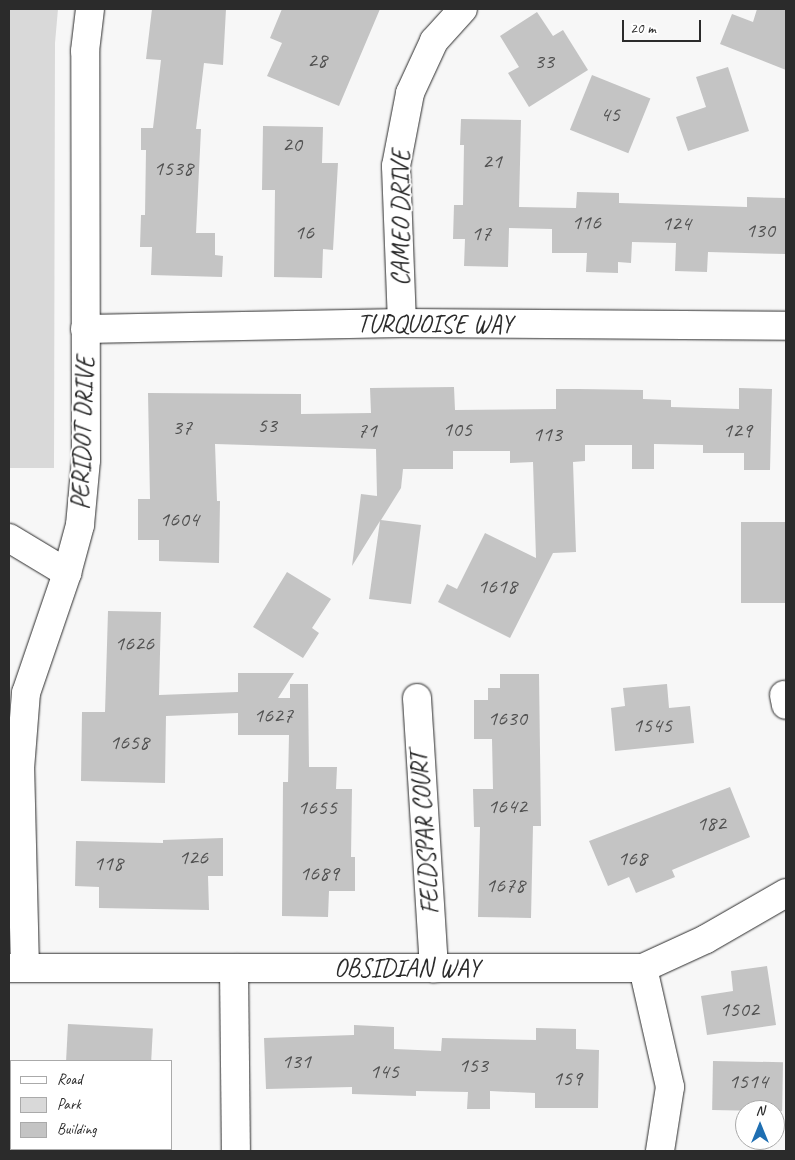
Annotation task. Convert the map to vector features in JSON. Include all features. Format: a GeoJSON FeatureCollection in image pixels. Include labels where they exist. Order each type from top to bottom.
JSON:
{"type":"FeatureCollection","features":[{"type":"Feature","properties":{"kind":"street","name":"PERIDOT DRIVE"},"geometry":{"type":"LineString","coordinates":[[17,968],[20,769],[26,693],[67,573],[80,525],[86,460],[85,51],[90,9]]}},
{"type":"Feature","properties":{"kind":"street","name":"CAMEO DRIVE"},"geometry":{"type":"LineString","coordinates":[[402,324],[396,166],[410,93],[434,41],[463,9]]}},
{"type":"Feature","properties":{"kind":"street","name":"TURQUOISE WAY"},"geometry":{"type":"LineString","coordinates":[[85,329],[402,324],[786,326]]}},
{"type":"Feature","properties":{"kind":"street"},"geometry":{"type":"LineString","coordinates":[[9,538],[67,573]]}},
{"type":"Feature","properties":{"kind":"street","name":"FELDSPAR COURT"},"geometry":{"type":"LineString","coordinates":[[417,698],[434,968]]}},
{"type":"Feature","properties":{"kind":"street","name":"OBSIDIAN WAY"},"geometry":{"type":"LineString","coordinates":[[17,968],[643,968],[706,939],[786,893]]}},
{"type":"Feature","properties":{"kind":"street"},"geometry":{"type":"LineString","coordinates":[[234,968],[236,1151]]}},
{"type":"Feature","properties":{"kind":"street"},"geometry":{"type":"LineString","coordinates":[[643,968],[670,1087],[660,1151]]}},
{"type":"Feature","properties":{"kind":"green space"},"geometry":{"type":"Polygon","coordinates":[[[9,9],[58,9],[55,43],[54,468],[9,468],[9,9]]]}},
{"type":"Feature","properties":{"kind":"building"},"geometry":{"type":"Polygon","coordinates":[[[152,9],[226,9],[223,65],[204,63],[196,129],[201,129],[196,233],[215,233],[215,255],[223,256],[222,277],[151,275],[152,247],[140,247],[141,215],[145,215],[146,150],[141,150],[141,128],[153,128],[161,60],[146,59],[152,9]]]}},
{"type":"Feature","properties":{"kind":"building"},"geometry":{"type":"Polygon","coordinates":[[[282,9],[380,9],[339,106],[267,76],[282,43],[270,38],[282,9]]]}},
{"type":"Feature","properties":{"kind":"building"},"geometry":{"type":"Polygon","coordinates":[[[757,9],[786,9],[786,70],[720,44],[732,14],[753,22],[757,9]]]}},
{"type":"Feature","properties":{"kind":"building"},"geometry":{"type":"Polygon","coordinates":[[[537,12],[553,36],[563,30],[588,70],[529,107],[508,73],[519,67],[500,36],[537,12]]]}},
{"type":"Feature","properties":{"kind":"building"},"geometry":{"type":"Polygon","coordinates":[[[728,67],[749,131],[688,151],[676,117],[706,107],[696,77],[728,67]]]}},
{"type":"Feature","properties":{"kind":"building"},"geometry":{"type":"Polygon","coordinates":[[[592,75],[650,99],[628,153],[570,130],[592,75]]]}},
{"type":"Feature","properties":{"kind":"building"},"geometry":{"type":"Polygon","coordinates":[[[461,119],[521,120],[519,207],[576,208],[577,192],[619,193],[619,203],[747,207],[747,197],[786,198],[786,254],[708,252],[707,272],[675,271],[676,243],[632,242],[631,263],[618,262],[618,273],[586,272],[587,253],[552,253],[552,229],[509,228],[508,267],[464,266],[465,239],[453,239],[454,205],[463,205],[464,145],[460,145],[461,119]]]}},
{"type":"Feature","properties":{"kind":"building"},"geometry":{"type":"Polygon","coordinates":[[[263,126],[323,127],[322,163],[338,163],[333,250],[323,249],[322,278],[274,277],[275,190],[262,190],[263,126]]]}},
{"type":"Feature","properties":{"kind":"building"},"geometry":{"type":"Polygon","coordinates":[[[454,387],[455,410],[556,409],[556,389],[643,390],[643,399],[671,400],[671,407],[739,409],[739,388],[772,389],[770,470],[744,470],[744,453],[703,453],[703,445],[654,444],[654,469],[632,469],[632,445],[585,445],[585,461],[573,462],[576,552],[553,553],[510,638],[438,602],[447,584],[457,589],[485,533],[536,558],[533,462],[510,463],[510,451],[453,451],[453,469],[403,469],[401,488],[381,520],[421,525],[411,604],[369,599],[380,521],[352,566],[361,494],[377,496],[376,449],[215,444],[217,501],[220,501],[219,563],[159,561],[159,540],[138,540],[138,499],[150,499],[148,393],[301,394],[301,414],[371,413],[370,388],[454,387]]]}},
{"type":"Feature","properties":{"kind":"building"},"geometry":{"type":"Polygon","coordinates":[[[741,522],[786,522],[786,603],[741,603],[741,522]]]}},
{"type":"Feature","properties":{"kind":"building"},"geometry":{"type":"Polygon","coordinates":[[[287,572],[331,599],[312,628],[319,633],[303,658],[253,627],[287,572]]]}},
{"type":"Feature","properties":{"kind":"building"},"geometry":{"type":"Polygon","coordinates":[[[108,611],[161,612],[159,695],[238,692],[238,673],[294,673],[278,698],[290,698],[290,684],[308,684],[309,767],[337,767],[336,789],[352,789],[351,857],[355,857],[355,891],[329,891],[328,917],[282,916],[283,782],[288,782],[289,735],[238,735],[238,713],[166,716],[165,783],[81,781],[82,712],[105,712],[108,611]]]}},
{"type":"Feature","properties":{"kind":"building"},"geometry":{"type":"Polygon","coordinates":[[[500,674],[539,674],[541,826],[533,826],[531,918],[478,917],[480,827],[474,827],[473,789],[493,789],[492,739],[474,739],[474,700],[488,700],[488,688],[500,688],[500,674]]]}},
{"type":"Feature","properties":{"kind":"building"},"geometry":{"type":"Polygon","coordinates":[[[667,684],[669,708],[690,706],[694,743],[615,751],[611,708],[625,706],[623,688],[667,684]]]}},
{"type":"Feature","properties":{"kind":"building"},"geometry":{"type":"Polygon","coordinates":[[[730,787],[750,837],[672,870],[675,877],[636,893],[629,877],[608,886],[589,841],[730,787]]]}},
{"type":"Feature","properties":{"kind":"building"},"geometry":{"type":"Polygon","coordinates":[[[223,838],[223,876],[208,876],[209,910],[99,908],[99,887],[75,886],[76,841],[163,843],[163,840],[223,838]]]}},
{"type":"Feature","properties":{"kind":"building"},"geometry":{"type":"Polygon","coordinates":[[[767,966],[776,1025],[707,1035],[701,996],[733,991],[731,971],[767,966]]]}},
{"type":"Feature","properties":{"kind":"building"},"geometry":{"type":"Polygon","coordinates":[[[68,1024],[153,1028],[151,1060],[66,1060],[68,1024]]]}},
{"type":"Feature","properties":{"kind":"building"},"geometry":{"type":"Polygon","coordinates":[[[354,1025],[394,1027],[394,1049],[441,1051],[442,1038],[536,1040],[536,1028],[576,1029],[576,1049],[599,1050],[598,1108],[535,1108],[535,1093],[490,1091],[490,1109],[467,1109],[468,1092],[416,1091],[416,1096],[352,1094],[352,1087],[266,1089],[264,1038],[354,1035],[354,1025]]]}},
{"type":"Feature","properties":{"kind":"building"},"geometry":{"type":"Polygon","coordinates":[[[713,1061],[783,1062],[782,1100],[735,1100],[735,1110],[712,1110],[713,1061]]]}}]}
